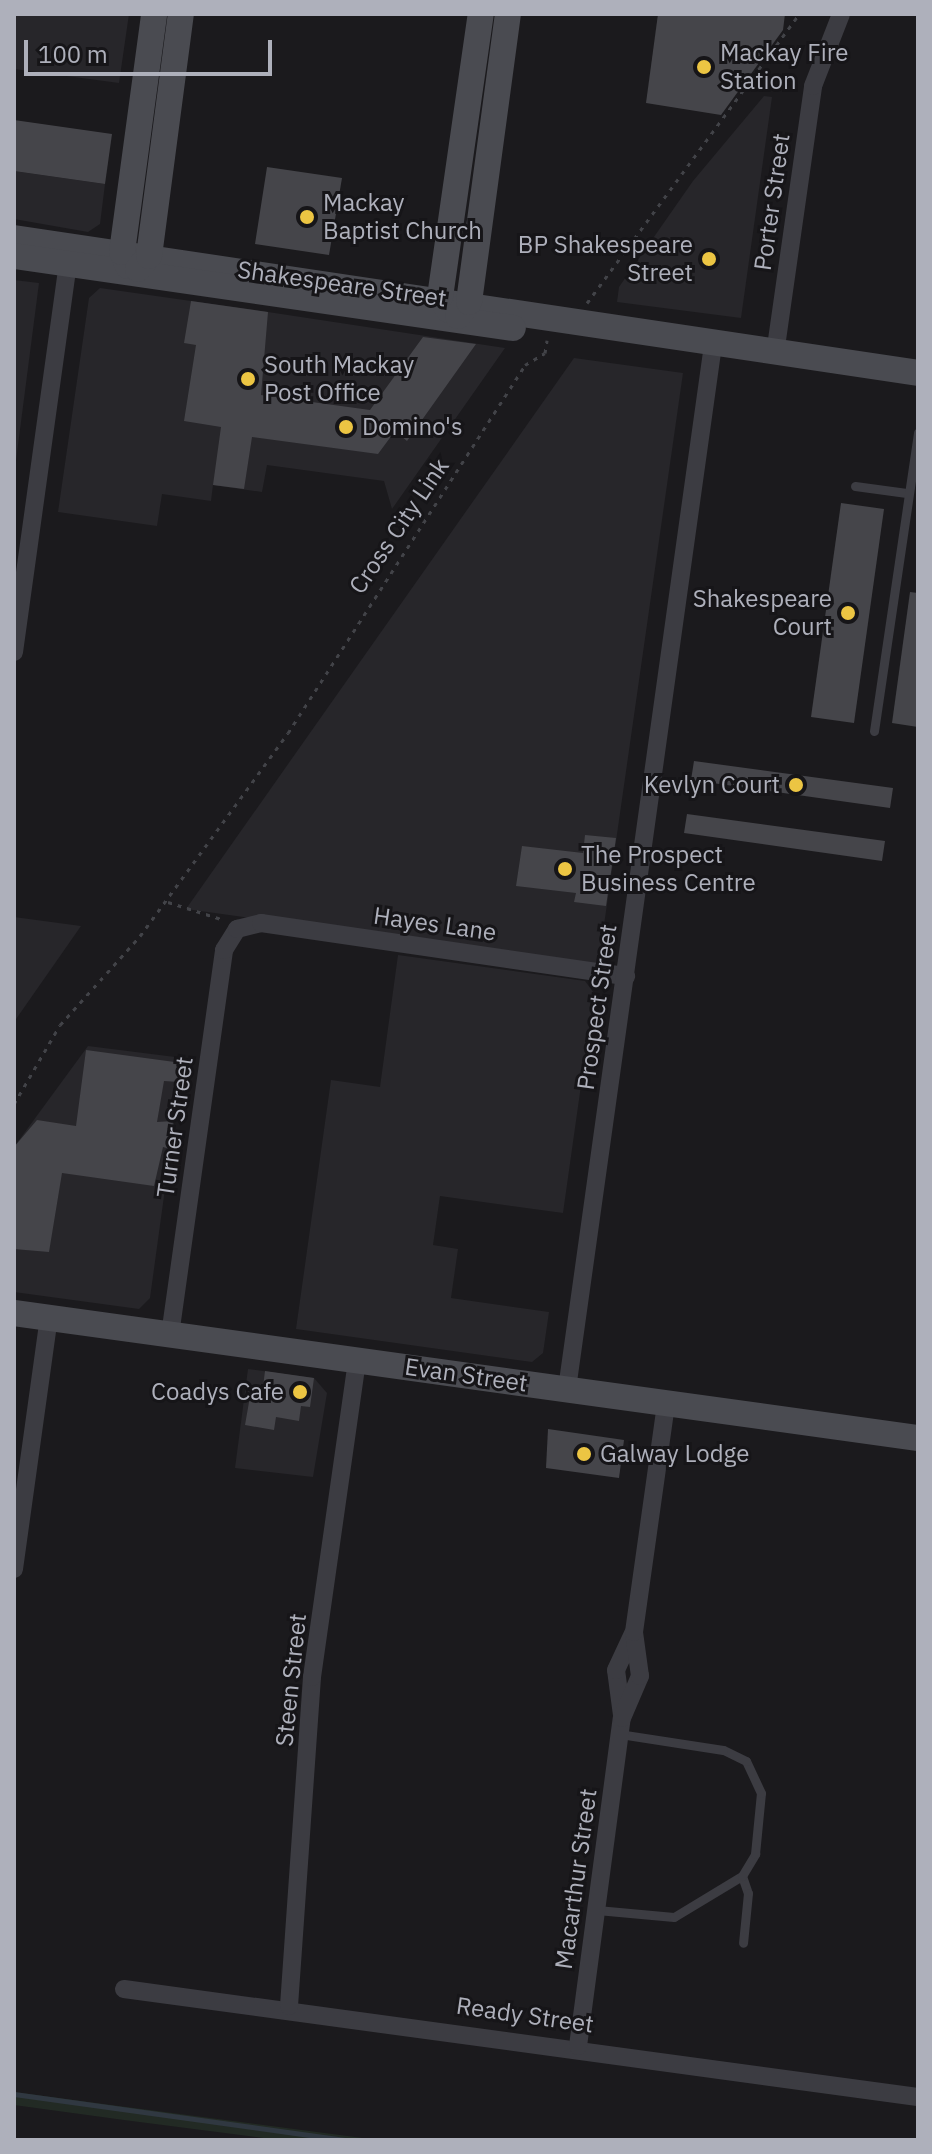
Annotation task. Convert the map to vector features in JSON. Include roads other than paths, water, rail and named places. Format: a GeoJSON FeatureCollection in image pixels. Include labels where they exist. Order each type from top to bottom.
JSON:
{"type":"FeatureCollection","features":[{"type":"Feature","properties":{"kind":"street"},"geometry":{"type":"LineString","coordinates":[[134,264],[127,215],[154,14]]}},
{"type":"Feature","properties":{"kind":"street"},"geometry":{"type":"LineString","coordinates":[[134,264],[154,218],[181,14]]}},
{"type":"Feature","properties":{"kind":"street"},"geometry":{"type":"LineString","coordinates":[[440,297],[481,14]]}},
{"type":"Feature","properties":{"kind":"street"},"geometry":{"type":"LineString","coordinates":[[462,311],[474,265],[508,14]]}},
{"type":"Feature","properties":{"kind":"street","name":"Porter Street"},"geometry":{"type":"LineString","coordinates":[[775,354],[815,76],[841,14]]}},
{"type":"Feature","properties":{"kind":"street"},"geometry":{"type":"LineString","coordinates":[[127,215],[154,218]]}},
{"type":"Feature","properties":{"kind":"street","name":"Shakespeare Street"},"geometry":{"type":"LineString","coordinates":[[14,238],[134,264],[918,373]]}},
{"type":"Feature","properties":{"kind":"street","name":"Shakespeare Street"},"geometry":{"type":"LineString","coordinates":[[14,256],[68,265],[134,264],[440,297],[462,311],[548,333],[668,339]]}},
{"type":"Feature","properties":{"kind":"street"},"geometry":{"type":"LineString","coordinates":[[446,261],[474,265]]}},
{"type":"Feature","properties":{"kind":"street"},"geometry":{"type":"LineString","coordinates":[[14,652],[68,265]]}},
{"type":"Feature","properties":{"kind":"street","name":"Prospect Street"},"geometry":{"type":"LineString","coordinates":[[567,1389],[713,345]]}},
{"type":"Feature","properties":{"kind":"street","name":"Hayes Lane"},"geometry":{"type":"LineString","coordinates":[[237,929],[261,923],[626,976]]}},
{"type":"Feature","properties":{"kind":"street","name":"Turner Street"},"geometry":{"type":"LineString","coordinates":[[170,1335],[224,950],[237,929]]}},
{"type":"Feature","properties":{"kind":"street","name":"Evan Street"},"geometry":{"type":"LineString","coordinates":[[14,1313],[918,1438]]}},
{"type":"Feature","properties":{"kind":"street"},"geometry":{"type":"LineString","coordinates":[[14,1569],[49,1318]]}},
{"type":"Feature","properties":{"kind":"street","name":"Steen Street"},"geometry":{"type":"LineString","coordinates":[[289,2006],[312,1677],[357,1361]]}},
{"type":"Feature","properties":{"kind":"street","name":"Macarthur Street"},"geometry":{"type":"LineString","coordinates":[[578,2046],[621,1726],[640,1676],[635,1626],[666,1404]]}},
{"type":"Feature","properties":{"kind":"street","name":"Ready Street"},"geometry":{"type":"LineString","coordinates":[[124,1989],[289,2006],[918,2097]]}},
{"type":"Feature","properties":{"kind":"lane"},"geometry":{"type":"LineString","coordinates":[[874,731],[918,432]]}},
{"type":"Feature","properties":{"kind":"lane"},"geometry":{"type":"LineString","coordinates":[[855,486],[907,493]]}},
{"type":"Feature","properties":{"kind":"lane"},"geometry":{"type":"LineString","coordinates":[[595,1910],[671,1919],[742,1876],[754,1858],[762,1799],[750,1765],[723,1750],[621,1726]]}},
{"type":"Feature","properties":{"kind":"lane"},"geometry":{"type":"LineString","coordinates":[[742,1876],[748,1893],[743,1943]]}},
{"type":"Feature","properties":{"kind":"waterway"},"geometry":{"type":"LineString","coordinates":[[14,2094],[345,2140]]}},
{"type":"Feature","properties":{"kind":"place","name":"Mackay Fire Station"},"geometry":{"type":"Point","coordinates":[704,67]}},
{"type":"Feature","properties":{"kind":"place","name":"Mackay Baptist Church"},"geometry":{"type":"Point","coordinates":[307,217]}},
{"type":"Feature","properties":{"kind":"place","name":"BP Shakespeare Street"},"geometry":{"type":"Point","coordinates":[709,259]}},
{"type":"Feature","properties":{"kind":"place","name":"South Mackay Post Office"},"geometry":{"type":"Point","coordinates":[248,379]}},
{"type":"Feature","properties":{"kind":"place","name":"Domino's"},"geometry":{"type":"Point","coordinates":[346,427]}},
{"type":"Feature","properties":{"kind":"place","name":"Shakespeare Court"},"geometry":{"type":"Point","coordinates":[848,613]}},
{"type":"Feature","properties":{"kind":"place","name":"Kevlyn Court"},"geometry":{"type":"Point","coordinates":[796,785]}},
{"type":"Feature","properties":{"kind":"place","name":"The Prospect Business Centre"},"geometry":{"type":"Point","coordinates":[565,869]}},
{"type":"Feature","properties":{"kind":"place","name":"Coadys Cafe"},"geometry":{"type":"Point","coordinates":[300,1392]}},
{"type":"Feature","properties":{"kind":"place","name":"Galway Lodge"},"geometry":{"type":"Point","coordinates":[584,1454]}}]}
